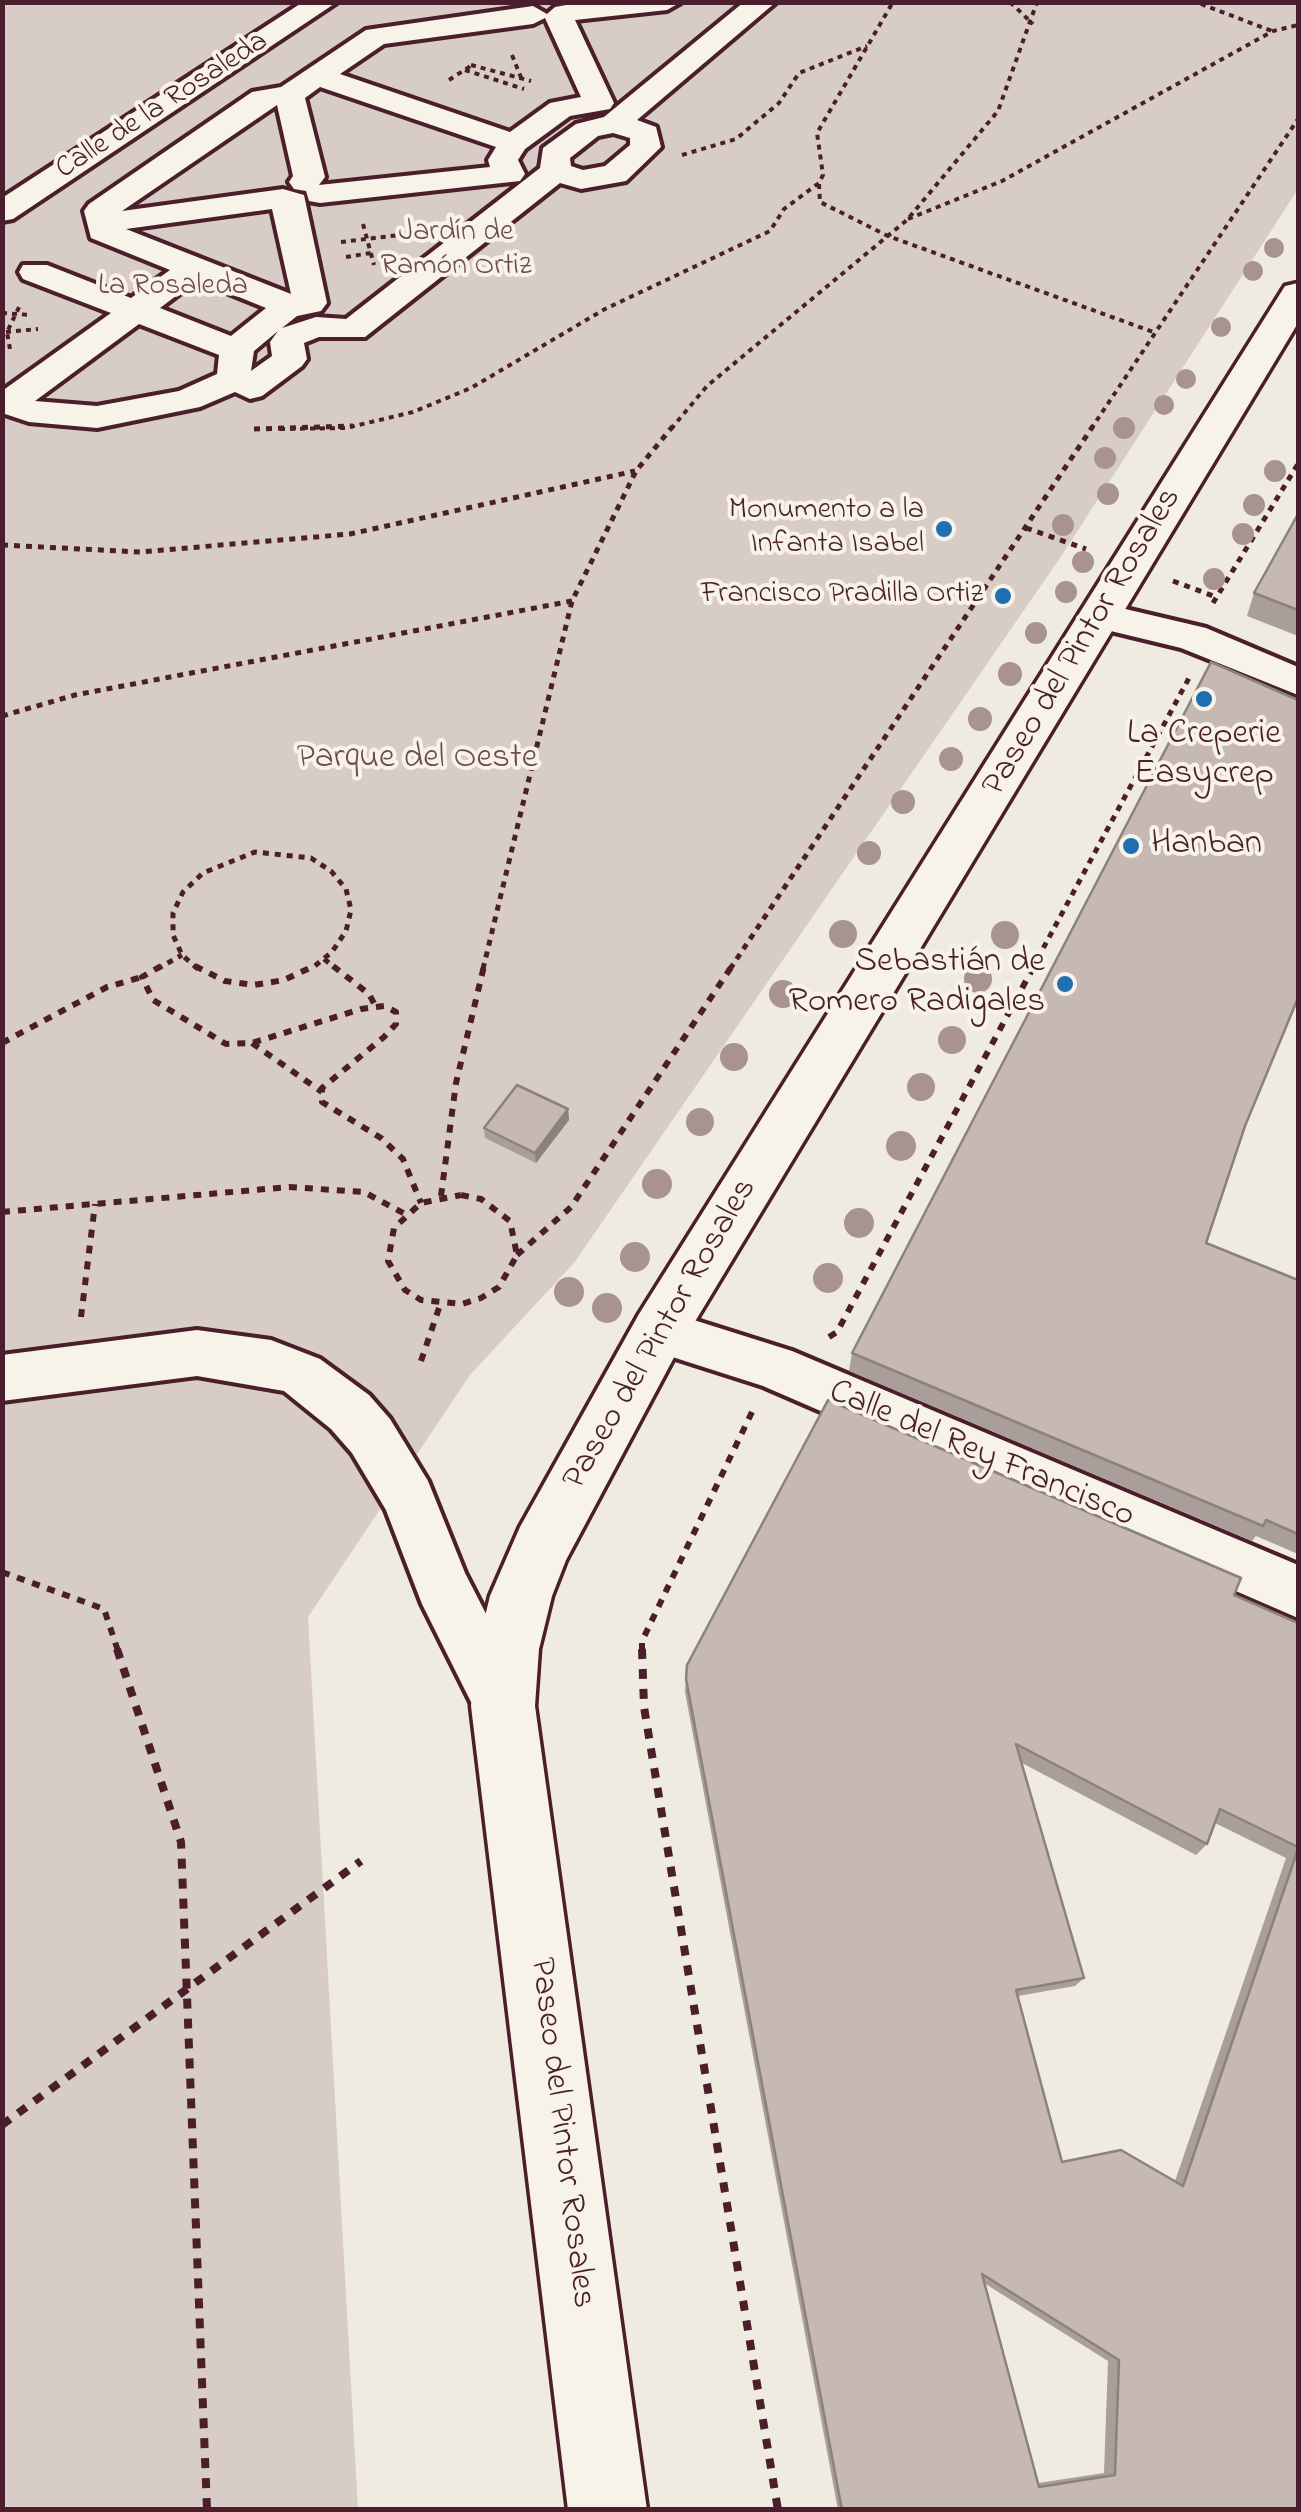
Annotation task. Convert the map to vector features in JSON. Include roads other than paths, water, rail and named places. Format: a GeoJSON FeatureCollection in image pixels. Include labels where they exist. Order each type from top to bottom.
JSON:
{"type":"FeatureCollection","features":[{"type":"Feature","properties":{"kind":"main road","name":"Paseo del Pintor Rosales"},"geometry":{"type":"LineString","coordinates":[[608,2510],[504,1706],[508,1649],[521,1596],[542,1547],[659,1331],[1298,294]]}},
{"type":"Feature","properties":{"kind":"street","name":"Calle de la Rosaleda"},"geometry":{"type":"LineString","coordinates":[[2,212],[324,2]]}},
{"type":"Feature","properties":{"kind":"street"},"geometry":{"type":"LineString","coordinates":[[374,30],[548,8],[668,2]]}},
{"type":"Feature","properties":{"kind":"street"},"geometry":{"type":"LineString","coordinates":[[584,112],[722,7],[720,2]]}},
{"type":"Feature","properties":{"kind":"street"},"geometry":{"type":"LineString","coordinates":[[106,222],[196,266],[325,280],[362,289],[509,159],[762,2]]}},
{"type":"Feature","properties":{"kind":"street"},"geometry":{"type":"LineString","coordinates":[[19,273],[68,266],[106,222],[276,97],[333,65],[402,3]]}},
{"type":"Feature","properties":{"kind":"street"},"geometry":{"type":"LineString","coordinates":[[548,8],[540,24],[584,112],[587,130],[554,155],[556,171]]}},
{"type":"Feature","properties":{"kind":"street"},"geometry":{"type":"LineString","coordinates":[[263,42],[333,65],[509,159]]}},
{"type":"Feature","properties":{"kind":"street"},"geometry":{"type":"LineString","coordinates":[[333,65],[392,67]]}},
{"type":"Feature","properties":{"kind":"street"},"geometry":{"type":"LineString","coordinates":[[276,97],[282,180],[300,192],[325,280]]}},
{"type":"Feature","properties":{"kind":"street"},"geometry":{"type":"LineString","coordinates":[[514,106],[584,112],[645,133],[646,146],[615,174],[581,180],[556,171]]}},
{"type":"Feature","properties":{"kind":"street"},"geometry":{"type":"LineString","coordinates":[[106,222],[509,159]]}},
{"type":"Feature","properties":{"kind":"street"},"geometry":{"type":"LineString","coordinates":[[250,389],[290,360],[288,342],[292,336],[316,327],[354,330],[556,171]]}},
{"type":"Feature","properties":{"kind":"street"},"geometry":{"type":"LineString","coordinates":[[300,192],[288,208],[325,280]]}},
{"type":"Feature","properties":{"kind":"street"},"geometry":{"type":"LineString","coordinates":[[6,402],[196,266]]}},
{"type":"Feature","properties":{"kind":"street"},"geometry":{"type":"LineString","coordinates":[[19,273],[136,310],[238,350]]}},
{"type":"Feature","properties":{"kind":"street"},"geometry":{"type":"LineString","coordinates":[[6,402],[50,414],[97,417],[166,407],[236,379],[233,362],[238,350],[325,280]]}},
{"type":"Feature","properties":{"kind":"street"},"geometry":{"type":"LineString","coordinates":[[1100,616],[1192,637],[1298,682]]}},
{"type":"Feature","properties":{"kind":"street","name":"Calle del Rey Francisco"},"geometry":{"type":"LineString","coordinates":[[659,1331],[774,1367],[1298,1592]]}},
{"type":"Feature","properties":{"kind":"street"},"geometry":{"type":"LineString","coordinates":[[2,1378],[166,1355],[236,1356],[302,1375],[371,1436],[409,1499],[442,1585],[504,1706]]}},
{"type":"Feature","properties":{"kind":"place","name":"Monumento a la Infanta Isabel"},"geometry":{"type":"Point","coordinates":[944,529]}},
{"type":"Feature","properties":{"kind":"place","name":"Francisco Pradilla Ortiz"},"geometry":{"type":"Point","coordinates":[1003,596]}},
{"type":"Feature","properties":{"kind":"place","name":"La Creperie Easycrep"},"geometry":{"type":"Point","coordinates":[1204,699]}},
{"type":"Feature","properties":{"kind":"place","name":"Hanban"},"geometry":{"type":"Point","coordinates":[1131,846]}},
{"type":"Feature","properties":{"kind":"place","name":"Sebastián de Romero Radigales"},"geometry":{"type":"Point","coordinates":[1065,984]}},
{"type":"Feature","properties":{"kind":"park label","name":"Jardín de Ramón Ortiz"},"geometry":{"type":"Point","coordinates":[456,251]}},
{"type":"Feature","properties":{"kind":"park label","name":"La Rosaleda"},"geometry":{"type":"Point","coordinates":[173,288]}},
{"type":"Feature","properties":{"kind":"park label","name":"Parque del Oeste"},"geometry":{"type":"Point","coordinates":[417,760]}}]}
